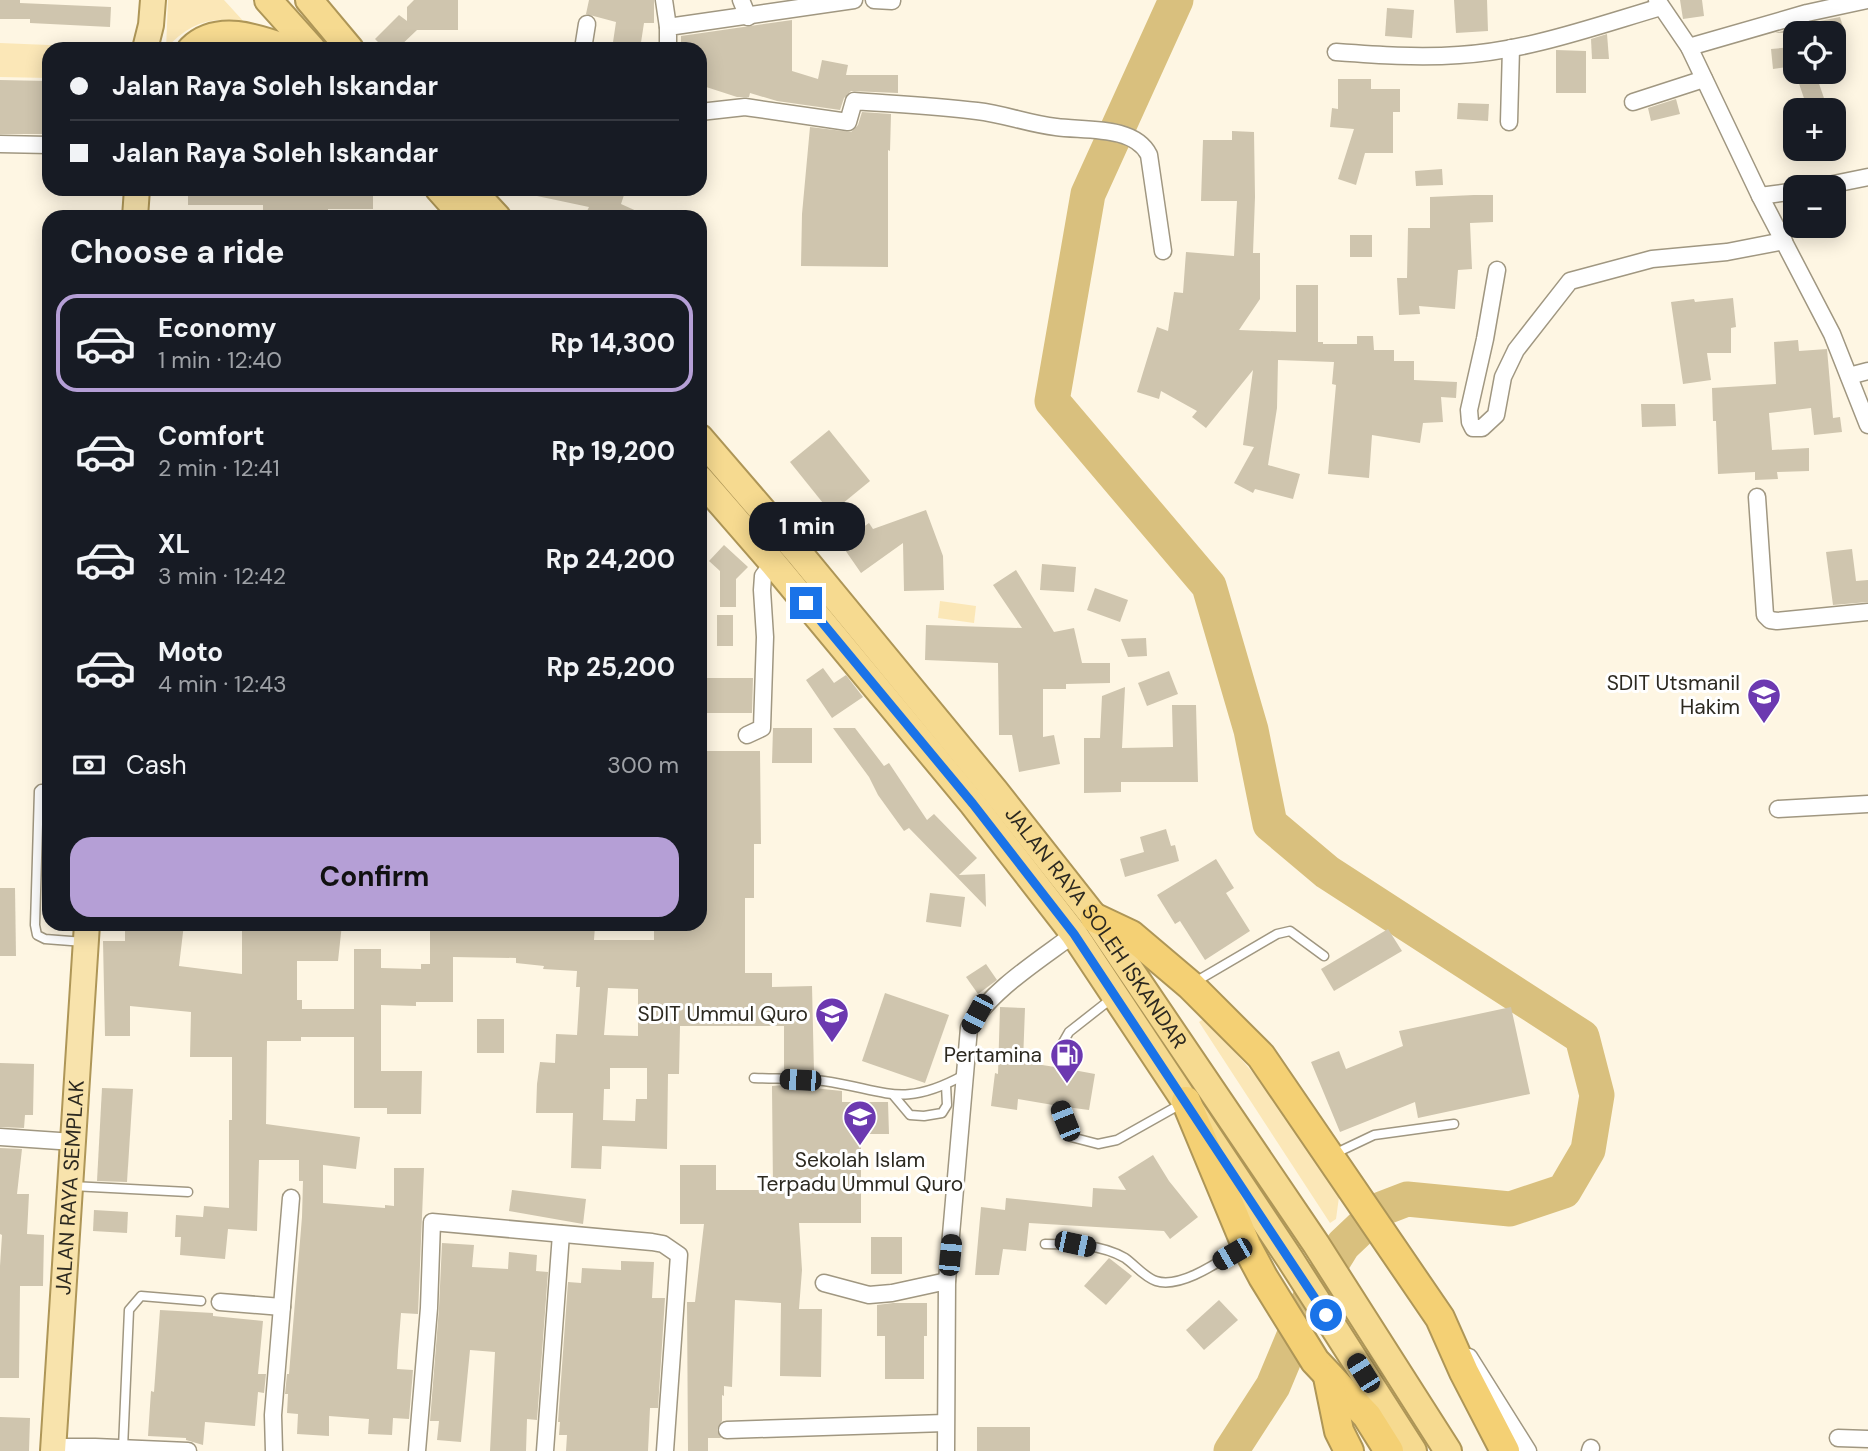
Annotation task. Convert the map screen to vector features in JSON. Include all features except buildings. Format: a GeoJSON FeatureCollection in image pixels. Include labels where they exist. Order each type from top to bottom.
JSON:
{"type":"FeatureCollection","features":[{"type":"Feature","properties":{"kind":"highway"},"geometry":{"type":"LineString","coordinates":[[268,0],[306,42]]}},
{"type":"Feature","properties":{"kind":"highway"},"geometry":{"type":"LineString","coordinates":[[309,0],[344,42]]}},
{"type":"Feature","properties":{"kind":"highway"},"geometry":{"type":"LineString","coordinates":[[198,42],[216,35],[234,34],[270,42]]}},
{"type":"Feature","properties":{"kind":"highway"},"geometry":{"type":"LineString","coordinates":[[445,196],[458,210]]}},
{"type":"Feature","properties":{"kind":"highway"},"geometry":{"type":"LineString","coordinates":[[478,196],[490,210]]}},
{"type":"Feature","properties":{"kind":"highway","name":"JALAN RAYA SOLEH ISKANDAR"},"geometry":{"type":"LineString","coordinates":[[707,446],[799,553],[995,791],[1084,926],[1316,1244],[1448,1451]]}},
{"type":"Feature","properties":{"kind":"highway","name":"JALAN RAYA SOLEH ISKANDAR"},"geometry":{"type":"LineString","coordinates":[[707,487],[973,804],[1084,926],[1114,996],[1290,1259],[1413,1451]]}},
{"type":"Feature","properties":{"kind":"highway"},"geometry":{"type":"LineString","coordinates":[[1084,926],[1131,935],[1190,985],[1261,1056],[1438,1315],[1505,1451]]}},
{"type":"Feature","properties":{"kind":"highway"},"geometry":{"type":"LineString","coordinates":[[1186,1101],[1246,1245],[1263,1277],[1322,1369],[1367,1416],[1389,1451]]}},
{"type":"Feature","properties":{"kind":"highway"},"geometry":{"type":"LineString","coordinates":[[1322,1369],[1339,1431],[1349,1451]]}},
{"type":"Feature","properties":{"kind":"main road"},"geometry":{"type":"LineString","coordinates":[[138,0],[143,42]]}},
{"type":"Feature","properties":{"kind":"main road"},"geometry":{"type":"LineString","coordinates":[[145,42],[153,0]]}},
{"type":"Feature","properties":{"kind":"main road","name":"JALAN RAYA SEMPLAK"},"geometry":{"type":"LineString","coordinates":[[53,1449],[86,933]]}},
{"type":"Feature","properties":{"kind":"street"},"geometry":{"type":"LineString","coordinates":[[664,0],[667,42]]}},
{"type":"Feature","properties":{"kind":"street"},"geometry":{"type":"LineString","coordinates":[[741,0],[748,17]]}},
{"type":"Feature","properties":{"kind":"street"},"geometry":{"type":"LineString","coordinates":[[668,27],[854,0]]}},
{"type":"Feature","properties":{"kind":"street"},"geometry":{"type":"LineString","coordinates":[[874,0],[892,1]]}},
{"type":"Feature","properties":{"kind":"street"},"geometry":{"type":"LineString","coordinates":[[1689,47],[1807,13],[1867,0]]}},
{"type":"Feature","properties":{"kind":"street"},"geometry":{"type":"LineString","coordinates":[[1336,52],[1449,55],[1511,48],[1659,4],[1689,47],[1760,196],[1832,334],[1868,425]]}},
{"type":"Feature","properties":{"kind":"street"},"geometry":{"type":"LineString","coordinates":[[584,42],[587,24]]}},
{"type":"Feature","properties":{"kind":"street"},"geometry":{"type":"LineString","coordinates":[[1509,122],[1511,48]]}},
{"type":"Feature","properties":{"kind":"street"},"geometry":{"type":"LineString","coordinates":[[1633,102],[1704,79]]}},
{"type":"Feature","properties":{"kind":"street"},"geometry":{"type":"LineString","coordinates":[[707,111],[745,107],[848,122],[854,101],[979,111],[1057,128],[1096,128],[1142,144],[1149,155],[1163,251]]}},
{"type":"Feature","properties":{"kind":"street"},"geometry":{"type":"LineString","coordinates":[[0,144],[42,145]]}},
{"type":"Feature","properties":{"kind":"street"},"geometry":{"type":"LineString","coordinates":[[1846,181],[1868,177]]}},
{"type":"Feature","properties":{"kind":"street"},"geometry":{"type":"LineString","coordinates":[[1760,196],[1783,193]]}},
{"type":"Feature","properties":{"kind":"street"},"geometry":{"type":"LineString","coordinates":[[1497,270],[1469,410],[1470,422],[1474,428],[1482,428],[1496,415],[1503,377],[1516,350],[1570,281],[1652,259],[1727,252],[1784,241]]}},
{"type":"Feature","properties":{"kind":"street"},"geometry":{"type":"LineString","coordinates":[[1849,376],[1868,371]]}},
{"type":"Feature","properties":{"kind":"street"},"geometry":{"type":"LineString","coordinates":[[1756,497],[1765,615],[1770,620],[1777,621],[1868,612]]}},
{"type":"Feature","properties":{"kind":"street"},"geometry":{"type":"LineString","coordinates":[[747,735],[759,731],[763,723],[765,637],[762,590],[763,576],[773,563]]}},
{"type":"Feature","properties":{"kind":"street"},"geometry":{"type":"LineString","coordinates":[[1779,809],[1868,804]]}},
{"type":"Feature","properties":{"kind":"street"},"geometry":{"type":"LineString","coordinates":[[946,1451],[947,1280],[970,1028],[977,1014],[1084,926]]}},
{"type":"Feature","properties":{"kind":"street"},"geometry":{"type":"LineString","coordinates":[[0,1137],[74,1142]]}},
{"type":"Feature","properties":{"kind":"street"},"geometry":{"type":"LineString","coordinates":[[274,1451],[274,1415],[291,1198]]}},
{"type":"Feature","properties":{"kind":"street"},"geometry":{"type":"LineString","coordinates":[[417,1451],[429,1308],[432,1222],[663,1244],[679,1255],[665,1451]]}},
{"type":"Feature","properties":{"kind":"street"},"geometry":{"type":"LineString","coordinates":[[545,1451],[561,1234]]}},
{"type":"Feature","properties":{"kind":"street"},"geometry":{"type":"LineString","coordinates":[[824,1283],[869,1295],[892,1293],[947,1280]]}},
{"type":"Feature","properties":{"kind":"street"},"geometry":{"type":"LineString","coordinates":[[220,1302],[282,1307]]}},
{"type":"Feature","properties":{"kind":"street"},"geometry":{"type":"LineString","coordinates":[[1438,1315],[1475,1366],[1528,1451]]}},
{"type":"Feature","properties":{"kind":"street"},"geometry":{"type":"LineString","coordinates":[[727,1430],[945,1423]]}},
{"type":"Feature","properties":{"kind":"street"},"geometry":{"type":"LineString","coordinates":[[1838,1438],[1868,1439]]}},
{"type":"Feature","properties":{"kind":"street"},"geometry":{"type":"LineString","coordinates":[[53,1449],[188,1451]]}},
{"type":"Feature","properties":{"kind":"lane"},"geometry":{"type":"LineString","coordinates":[[42,789],[35,925],[37,935],[45,939],[86,933]]}},
{"type":"Feature","properties":{"kind":"lane"},"geometry":{"type":"LineString","coordinates":[[1190,985],[1277,934],[1290,931],[1324,956]]}},
{"type":"Feature","properties":{"kind":"lane"},"geometry":{"type":"LineString","coordinates":[[1062,1068],[1061,1046],[1069,1032],[1114,996]]}},
{"type":"Feature","properties":{"kind":"lane"},"geometry":{"type":"LineString","coordinates":[[754,1078],[823,1081],[894,1096],[913,1095],[946,1085],[966,1073]]}},
{"type":"Feature","properties":{"kind":"lane"},"geometry":{"type":"LineString","coordinates":[[894,1096],[910,1115],[942,1113],[947,1105],[946,1085]]}},
{"type":"Feature","properties":{"kind":"lane"},"geometry":{"type":"LineString","coordinates":[[1059,1106],[1071,1137],[1098,1144],[1116,1140],[1186,1101]]}},
{"type":"Feature","properties":{"kind":"lane"},"geometry":{"type":"LineString","coordinates":[[1331,1155],[1374,1135],[1454,1124]]}},
{"type":"Feature","properties":{"kind":"lane"},"geometry":{"type":"LineString","coordinates":[[71,1185],[188,1192]]}},
{"type":"Feature","properties":{"kind":"lane"},"geometry":{"type":"LineString","coordinates":[[1045,1244],[1075,1244],[1104,1250],[1123,1257],[1156,1281],[1168,1282],[1206,1269],[1246,1245]]}},
{"type":"Feature","properties":{"kind":"lane"},"geometry":{"type":"LineString","coordinates":[[123,1449],[129,1310],[141,1296],[201,1301]]}},
{"type":"Feature","properties":{"kind":"shaded area"},"geometry":{"type":"Polygon","coordinates":[[[168,0],[224,0],[245,23],[222,20],[201,23],[172,42],[166,42],[168,0]]]}},
{"type":"Feature","properties":{"kind":"shaded area"},"geometry":{"type":"Polygon","coordinates":[[[0,43],[42,45],[42,78],[0,77],[0,43]]]}},
{"type":"Feature","properties":{"kind":"shaded area"},"geometry":{"type":"Polygon","coordinates":[[[940,601],[976,606],[974,623],[938,618],[940,601]]]}},
{"type":"Feature","properties":{"kind":"shaded area"},"geometry":{"type":"Polygon","coordinates":[[[1205,1018],[1254,1074],[1346,1192],[1339,1197],[1336,1219],[1330,1223],[1199,1022],[1205,1018]]]}},
{"type":"Feature","properties":{"kind":"waterway"},"geometry":{"type":"LineString","coordinates":[[1176,0],[1088,194],[1052,401],[1209,586],[1251,730],[1270,824],[1327,872],[1582,1037],[1597,1095],[1588,1150],[1564,1191],[1510,1209],[1407,1199],[1381,1209],[1343,1245],[1308,1302],[1273,1386],[1231,1451]]}},
{"type":"Feature","properties":{"kind":"place","name":"SDIT Utsmanil Hakim"},"geometry":{"type":"Point","coordinates":[1764,725]}},
{"type":"Feature","properties":{"kind":"place","name":"SDIT Ummul Quro"},"geometry":{"type":"Point","coordinates":[832,1044]}},
{"type":"Feature","properties":{"kind":"place","name":"Pertamina"},"geometry":{"type":"Point","coordinates":[1067,1085]}},
{"type":"Feature","properties":{"kind":"place","name":"Sekolah Islam Terpadu Ummul Quro"},"geometry":{"type":"Point","coordinates":[860,1147]}},
{"type":"Feature","properties":{"kind":"route"},"geometry":{"type":"LineString","coordinates":[[806,603],[973,804],[1074,934],[1326,1315]]}}]}
